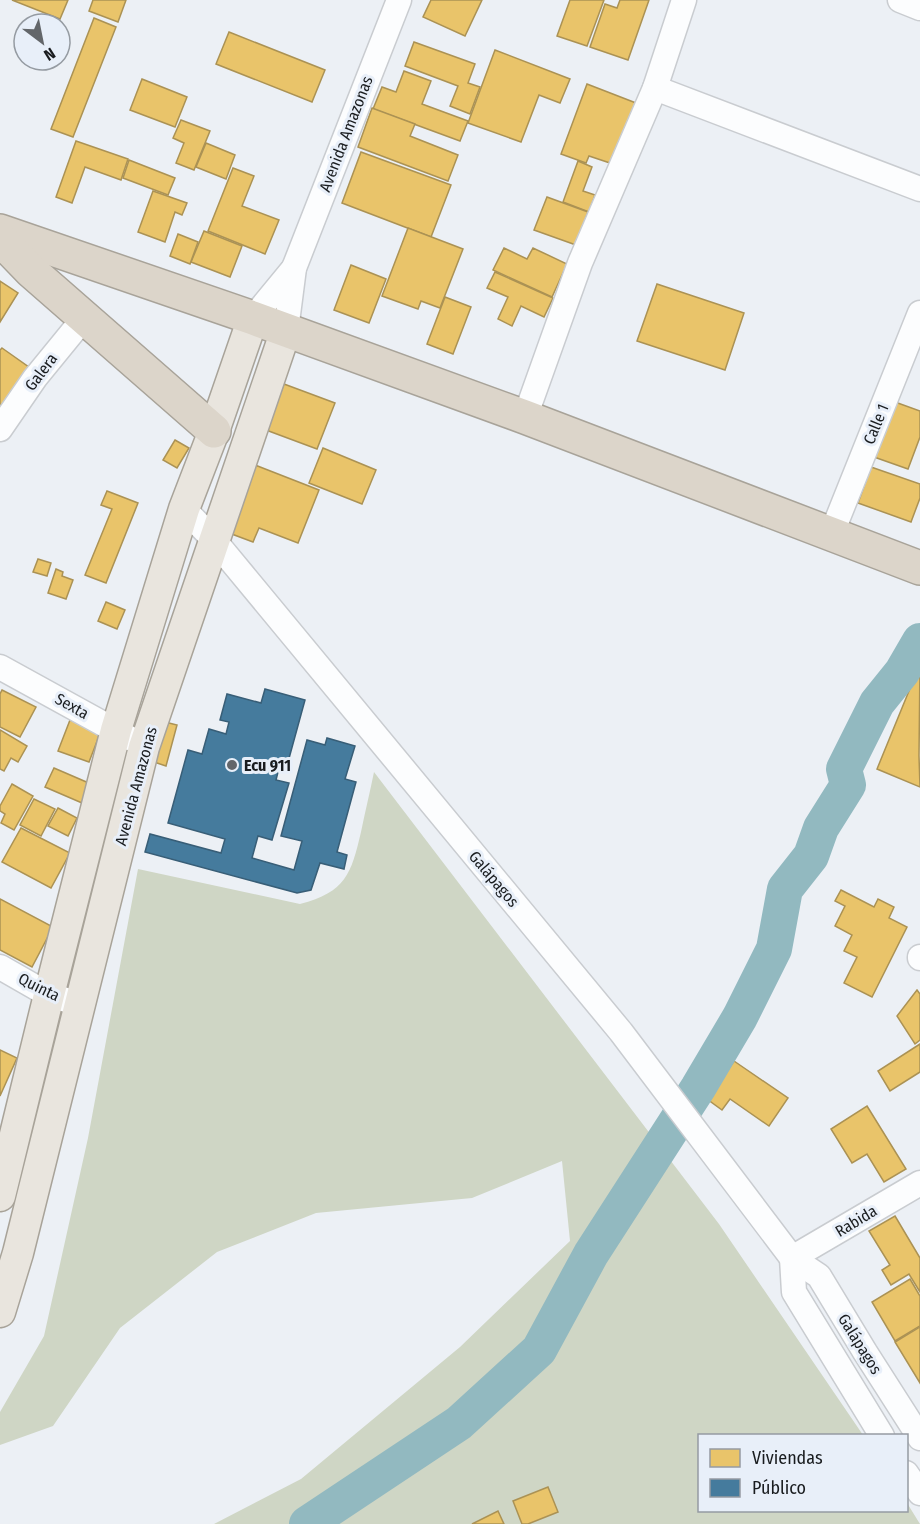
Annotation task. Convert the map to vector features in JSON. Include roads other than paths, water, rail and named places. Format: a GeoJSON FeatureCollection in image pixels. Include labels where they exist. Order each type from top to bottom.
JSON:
{"type":"FeatureCollection","features":[{"type":"Feature","properties":{"kind":"highway"},"geometry":{"type":"LineString","coordinates":[[0,231],[253,318],[525,417],[907,563]]}},
{"type":"Feature","properties":{"kind":"highway"},"geometry":{"type":"LineString","coordinates":[[0,239],[31,271],[214,431]]}},
{"type":"Feature","properties":{"kind":"main road","name":"Avenida Amazonas"},"geometry":{"type":"LineString","coordinates":[[0,1196],[116,730],[184,509],[253,318]]}},
{"type":"Feature","properties":{"kind":"main road","name":"Avenida Amazonas"},"geometry":{"type":"LineString","coordinates":[[0,1312],[18,1253],[144,747],[286,330]]}},
{"type":"Feature","properties":{"kind":"street","name":"Avenida Amazonas"},"geometry":{"type":"LineString","coordinates":[[286,330],[294,268],[399,0]]}},
{"type":"Feature","properties":{"kind":"street"},"geometry":{"type":"LineString","coordinates":[[525,417],[580,263],[655,88],[684,0]]}},
{"type":"Feature","properties":{"kind":"street"},"geometry":{"type":"LineString","coordinates":[[900,0],[920,8]]}},
{"type":"Feature","properties":{"kind":"street"},"geometry":{"type":"LineString","coordinates":[[655,88],[920,189]]}},
{"type":"Feature","properties":{"kind":"street","name":"Avenida Amazonas"},"geometry":{"type":"LineString","coordinates":[[253,318],[294,268]]}},
{"type":"Feature","properties":{"kind":"street","name":"Calle 1"},"geometry":{"type":"LineString","coordinates":[[831,535],[920,313]]}},
{"type":"Feature","properties":{"kind":"street","name":"Galera"},"geometry":{"type":"LineString","coordinates":[[0,429],[35,378],[84,318]]}},
{"type":"Feature","properties":{"kind":"street","name":"Galápagos"},"geometry":{"type":"LineString","coordinates":[[184,509],[214,540],[626,1039],[792,1258],[819,1275],[920,1438]]}},
{"type":"Feature","properties":{"kind":"street","name":"Sexta"},"geometry":{"type":"LineString","coordinates":[[0,667],[144,747]]}},
{"type":"Feature","properties":{"kind":"street","name":"Quinta"},"geometry":{"type":"LineString","coordinates":[[0,967],[49,995],[80,1004]]}},
{"type":"Feature","properties":{"kind":"street","name":"Rabida"},"geometry":{"type":"LineString","coordinates":[[792,1258],[920,1183]]}},
{"type":"Feature","properties":{"kind":"street","name":"Galápagos"},"geometry":{"type":"LineString","coordinates":[[792,1258],[794,1292],[881,1434]]}},
{"type":"Feature","properties":{"kind":"street"},"geometry":{"type":"LineString","coordinates":[[908,1476],[920,1493]]}},
{"type":"Feature","properties":{"kind":"waterway"},"geometry":{"type":"LineString","coordinates":[[307,1524],[459,1423],[539,1350],[591,1254],[698,1088],[740,1017],[774,949],[785,889],[811,856],[821,828],[848,785],[844,769],[877,703],[902,672],[920,641]]}},
{"type":"Feature","properties":{"kind":"place","name":"Ecu 911"},"geometry":{"type":"Point","coordinates":[232,765]}}]}
